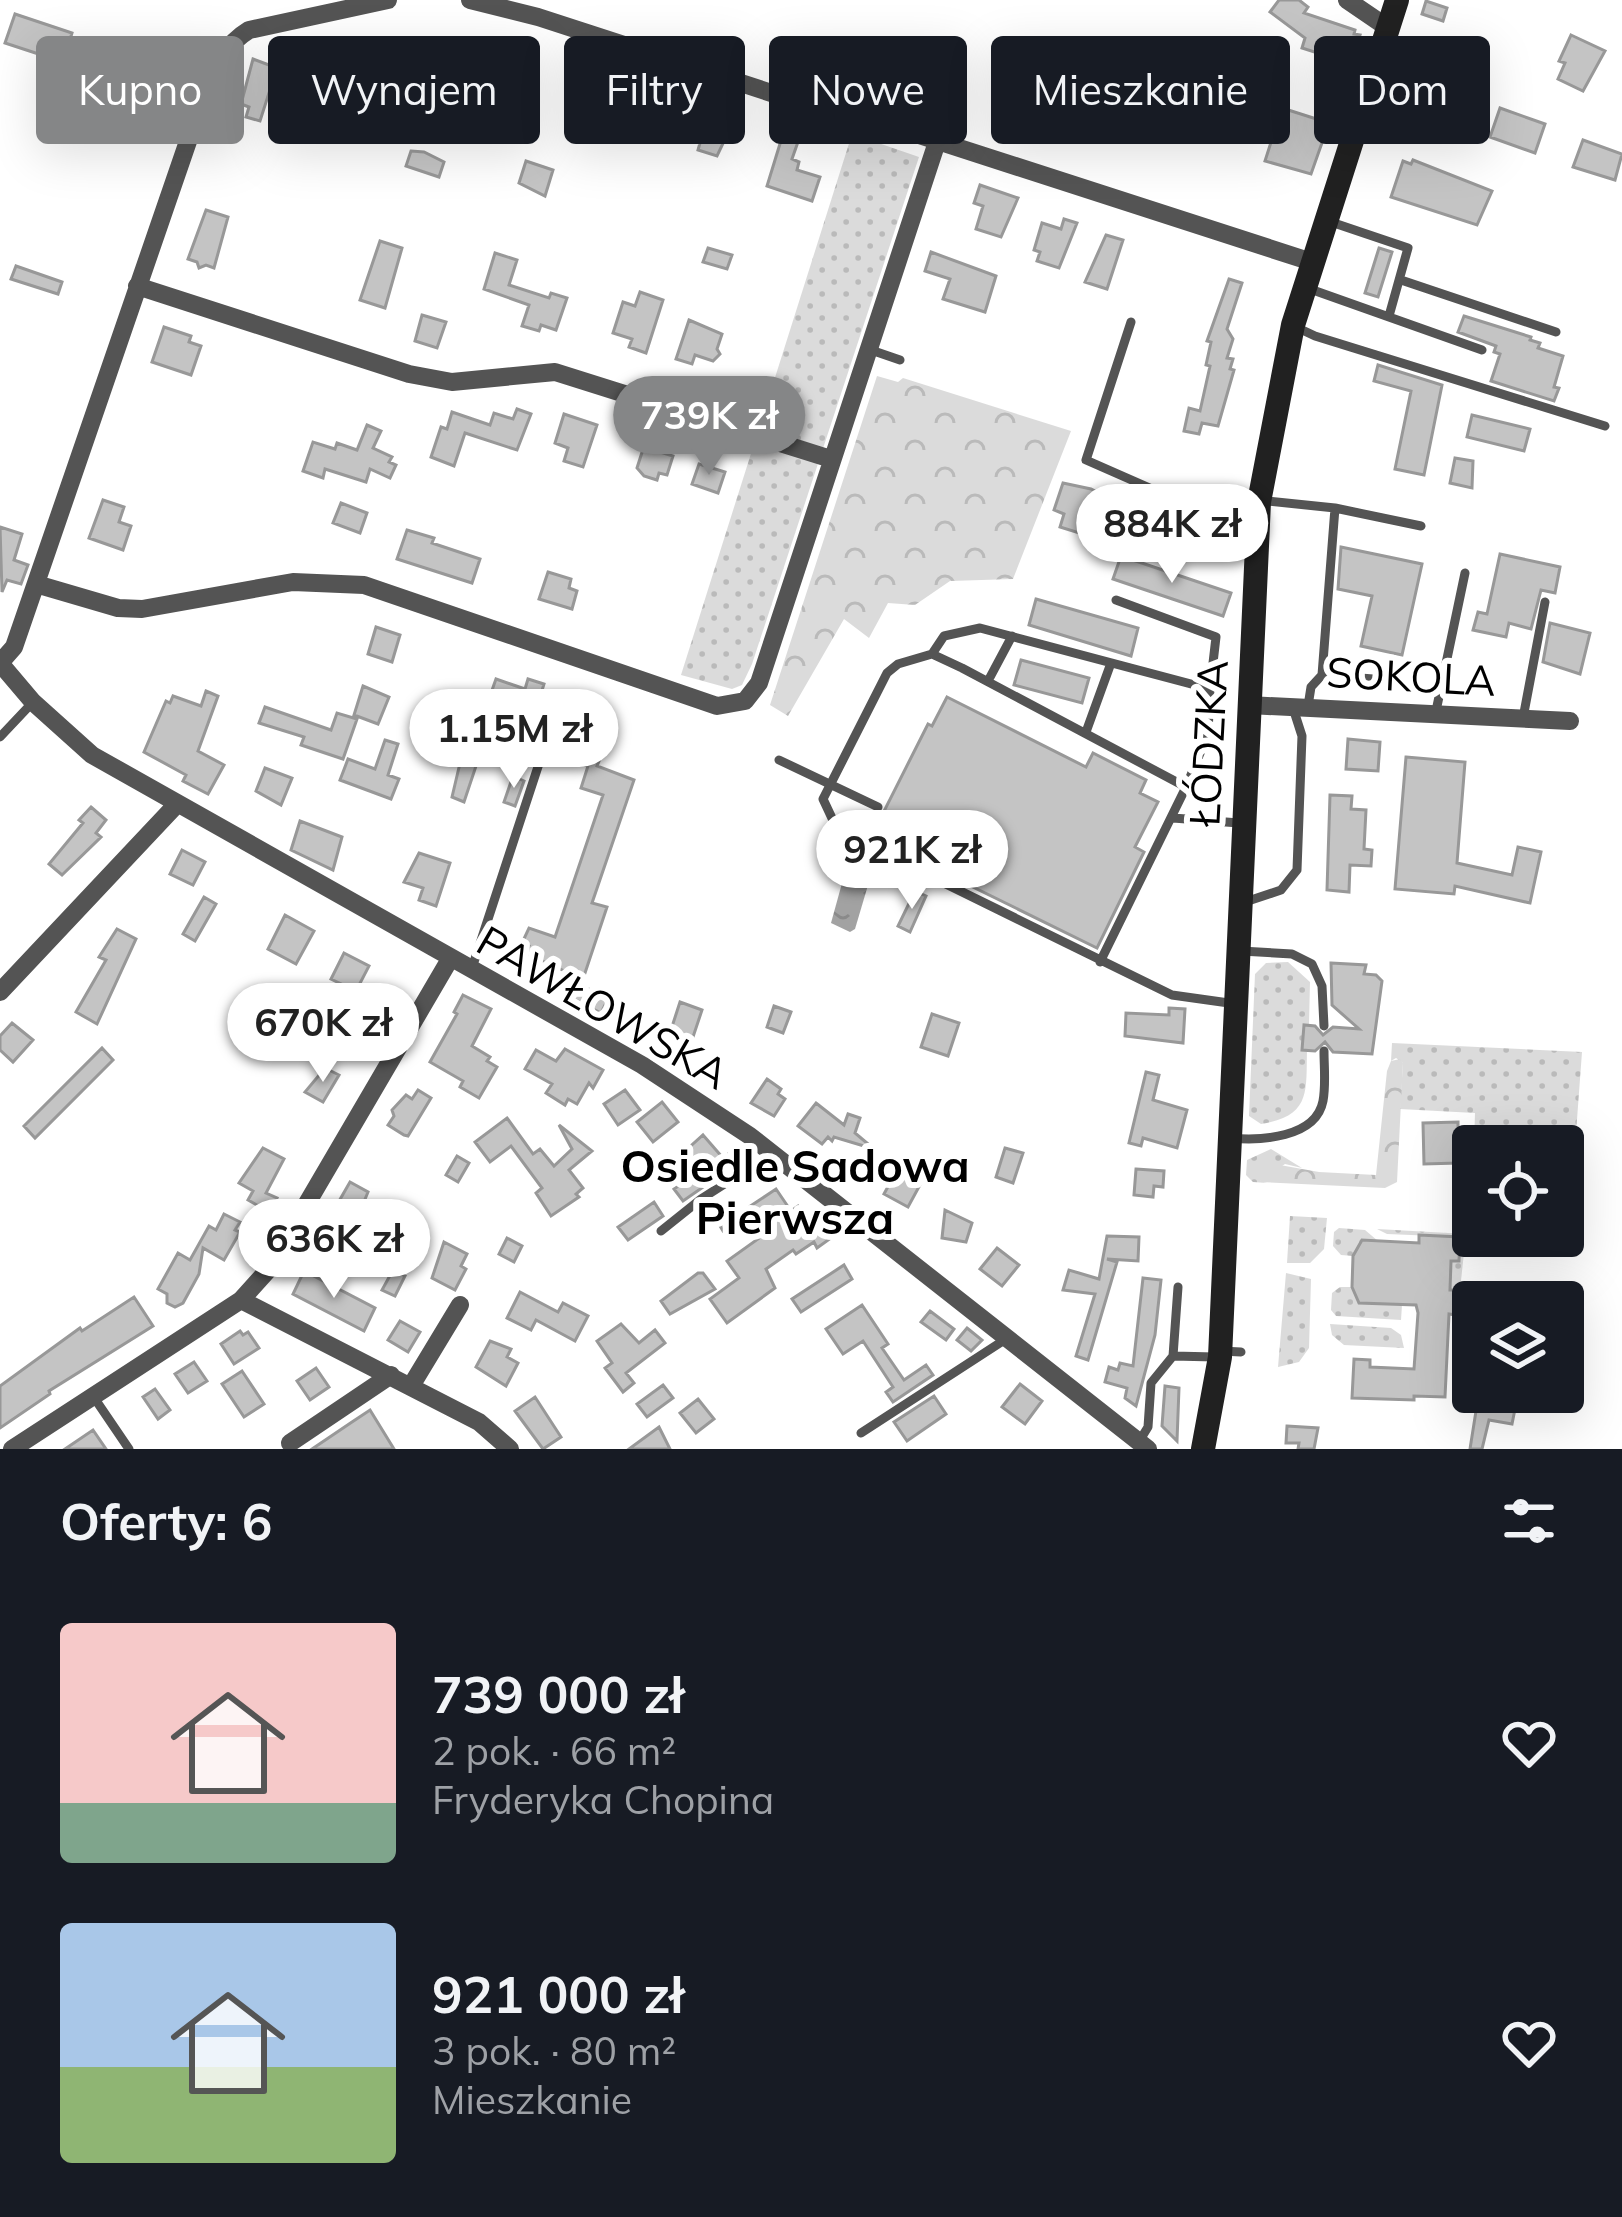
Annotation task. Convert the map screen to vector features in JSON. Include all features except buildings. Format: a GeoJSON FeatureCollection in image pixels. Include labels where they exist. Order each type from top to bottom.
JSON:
{"type":"FeatureCollection","features":[{"type":"Feature","properties":{"kind":"main road","name":"ŁÓDZKA"},"geometry":{"type":"LineString","coordinates":[[1220,1449],[1259,502],[1294,325],[1397,0]]}},
{"type":"Feature","properties":{"kind":"main road","name":"ŁÓDZKA"},"geometry":{"type":"LineString","coordinates":[[1203,1449],[1226,1356]]}},
{"type":"Feature","properties":{"kind":"street"},"geometry":{"type":"LineString","coordinates":[[0,663],[12,652],[206,89],[232,43],[261,26],[388,0]]}},
{"type":"Feature","properties":{"kind":"street"},"geometry":{"type":"LineString","coordinates":[[470,0],[538,16],[769,92]]}},
{"type":"Feature","properties":{"kind":"street"},"geometry":{"type":"LineString","coordinates":[[1347,0],[1388,28]]}},
{"type":"Feature","properties":{"kind":"street"},"geometry":{"type":"LineString","coordinates":[[36,584],[104,604],[142,609],[293,582],[364,585],[717,706],[745,701],[759,683],[936,144]]}},
{"type":"Feature","properties":{"kind":"street"},"geometry":{"type":"LineString","coordinates":[[943,144],[1312,262]]}},
{"type":"Feature","properties":{"kind":"street"},"geometry":{"type":"LineString","coordinates":[[137,286],[409,374],[452,382],[556,372],[831,459]]}},
{"type":"Feature","properties":{"kind":"street","name":"PAWŁOWSKA"},"geometry":{"type":"LineString","coordinates":[[0,663],[33,702],[92,754],[642,1065],[772,1153],[1144,1445]]}},
{"type":"Feature","properties":{"kind":"street","name":"SOKOLA"},"geometry":{"type":"LineString","coordinates":[[1249,705],[1570,721]]}},
{"type":"Feature","properties":{"kind":"street"},"geometry":{"type":"LineString","coordinates":[[0,992],[177,804]]}},
{"type":"Feature","properties":{"kind":"street"},"geometry":{"type":"LineString","coordinates":[[12,1449],[242,1300],[268,1270],[450,959]]}},
{"type":"Feature","properties":{"kind":"street"},"geometry":{"type":"LineString","coordinates":[[242,1300],[479,1422],[510,1449]]}},
{"type":"Feature","properties":{"kind":"street"},"geometry":{"type":"LineString","coordinates":[[411,1386],[460,1305]]}},
{"type":"Feature","properties":{"kind":"street"},"geometry":{"type":"LineString","coordinates":[[290,1443],[391,1375]]}},
{"type":"Feature","properties":{"kind":"lane"},"geometry":{"type":"LineString","coordinates":[[1327,220],[1405,245],[1408,257],[1389,316]]}},
{"type":"Feature","properties":{"kind":"lane"},"geometry":{"type":"LineString","coordinates":[[1401,280],[1556,332]]}},
{"type":"Feature","properties":{"kind":"lane"},"geometry":{"type":"LineString","coordinates":[[1305,287],[1482,350]]}},
{"type":"Feature","properties":{"kind":"lane"},"geometry":{"type":"LineString","coordinates":[[1131,322],[1086,460],[1152,489],[1335,508],[1421,526]]}},
{"type":"Feature","properties":{"kind":"lane"},"geometry":{"type":"LineString","coordinates":[[1294,325],[1315,337],[1605,426]]}},
{"type":"Feature","properties":{"kind":"lane"},"geometry":{"type":"LineString","coordinates":[[868,349],[900,360]]}},
{"type":"Feature","properties":{"kind":"lane"},"geometry":{"type":"LineString","coordinates":[[1239,903],[1255,902],[1281,890],[1297,870],[1300,706],[1322,675],[1335,508]]}},
{"type":"Feature","properties":{"kind":"lane"},"geometry":{"type":"LineString","coordinates":[[1436,711],[1465,573]]}},
{"type":"Feature","properties":{"kind":"lane"},"geometry":{"type":"LineString","coordinates":[[1100,962],[1173,818],[1208,734],[1216,637],[1116,600]]}},
{"type":"Feature","properties":{"kind":"lane"},"geometry":{"type":"LineString","coordinates":[[1523,718],[1545,602]]}},
{"type":"Feature","properties":{"kind":"lane"},"geometry":{"type":"LineString","coordinates":[[1210,689],[980,628],[944,636],[932,654],[898,664],[884,676],[823,799],[838,831],[1100,962],[1172,995],[1236,1004]]}},
{"type":"Feature","properties":{"kind":"lane"},"geometry":{"type":"LineString","coordinates":[[988,681],[1012,636]]}},
{"type":"Feature","properties":{"kind":"lane"},"geometry":{"type":"LineString","coordinates":[[932,654],[1186,787]]}},
{"type":"Feature","properties":{"kind":"lane"},"geometry":{"type":"LineString","coordinates":[[1086,732],[1111,663]]}},
{"type":"Feature","properties":{"kind":"lane"},"geometry":{"type":"LineString","coordinates":[[1322,675],[1386,680]]}},
{"type":"Feature","properties":{"kind":"lane"},"geometry":{"type":"LineString","coordinates":[[0,736],[33,702]]}},
{"type":"Feature","properties":{"kind":"lane"},"geometry":{"type":"LineString","coordinates":[[471,971],[551,727]]}},
{"type":"Feature","properties":{"kind":"lane"},"geometry":{"type":"LineString","coordinates":[[779,760],[878,806]]}},
{"type":"Feature","properties":{"kind":"lane"},"geometry":{"type":"LineString","coordinates":[[1173,818],[1243,823]]}},
{"type":"Feature","properties":{"kind":"lane"},"geometry":{"type":"LineString","coordinates":[[1238,951],[1292,954],[1312,964],[1322,986],[1324,1026]]}},
{"type":"Feature","properties":{"kind":"lane"},"geometry":{"type":"LineString","coordinates":[[1230,1138],[1270,1138],[1316,1118],[1323,1105],[1324,1051]]}},
{"type":"Feature","properties":{"kind":"lane"},"geometry":{"type":"LineString","coordinates":[[661,1231],[700,1199],[772,1153]]}},
{"type":"Feature","properties":{"kind":"lane"},"geometry":{"type":"LineString","coordinates":[[1144,1445],[1151,1383],[1173,1356],[1178,1287]]}},
{"type":"Feature","properties":{"kind":"lane"},"geometry":{"type":"LineString","coordinates":[[861,1433],[1009,1337]]}},
{"type":"Feature","properties":{"kind":"lane"},"geometry":{"type":"LineString","coordinates":[[1173,1356],[1226,1356]]}},
{"type":"Feature","properties":{"kind":"lane"},"geometry":{"type":"LineString","coordinates":[[93,1396],[129,1449]]}},
{"type":"Feature","properties":{"kind":"green space"},"geometry":{"type":"Polygon","coordinates":[[[849,144],[881,144],[919,157],[752,664],[742,685],[732,689],[681,675],[849,144]]]}},
{"type":"Feature","properties":{"kind":"green space"},"geometry":{"type":"Polygon","coordinates":[[[877,376],[898,382],[903,378],[1071,431],[1013,579],[950,581],[915,605],[888,603],[869,638],[844,619],[788,716],[770,705],[877,376]]]}},
{"type":"Feature","properties":{"kind":"green space"},"geometry":{"type":"Polygon","coordinates":[[[1288,962],[1310,982],[1309,1025],[1304,1026],[1302,1049],[1307,1050],[1305,1090],[1289,1115],[1261,1124],[1249,1116],[1255,974],[1266,963],[1288,962]]]}},
{"type":"Feature","properties":{"kind":"green space"},"geometry":{"type":"Polygon","coordinates":[[[1392,1043],[1582,1052],[1577,1125],[1475,1125],[1475,1113],[1400,1109],[1403,1063],[1396,1058],[1391,1061],[1392,1043]]]}},
{"type":"Feature","properties":{"kind":"green space"},"geometry":{"type":"Polygon","coordinates":[[[1400,1059],[1397,1182],[1385,1188],[1260,1182],[1262,1167],[1269,1163],[1376,1175],[1387,1071],[1391,1061],[1400,1059]]]}},
{"type":"Feature","properties":{"kind":"green space"},"geometry":{"type":"Polygon","coordinates":[[[1271,1149],[1302,1168],[1285,1164],[1260,1181],[1267,1183],[1253,1182],[1246,1175],[1247,1160],[1271,1149]]]}},
{"type":"Feature","properties":{"kind":"green space"},"geometry":{"type":"Polygon","coordinates":[[[1290,1216],[1327,1218],[1324,1249],[1310,1263],[1287,1263],[1290,1216]]]}},
{"type":"Feature","properties":{"kind":"green space"},"geometry":{"type":"Polygon","coordinates":[[[1339,1228],[1365,1230],[1378,1241],[1362,1240],[1353,1256],[1341,1255],[1333,1246],[1339,1228]]]}},
{"type":"Feature","properties":{"kind":"green space"},"geometry":{"type":"Polygon","coordinates":[[[1377,1229],[1452,1237],[1387,1234],[1377,1229]]]}},
{"type":"Feature","properties":{"kind":"green space"},"geometry":{"type":"Polygon","coordinates":[[[1464,1257],[1461,1281],[1452,1281],[1450,1290],[1451,1261],[1464,1257]]]}},
{"type":"Feature","properties":{"kind":"green space"},"geometry":{"type":"Polygon","coordinates":[[[1286,1273],[1311,1279],[1309,1348],[1299,1362],[1278,1367],[1286,1273]]]}},
{"type":"Feature","properties":{"kind":"green space"},"geometry":{"type":"Polygon","coordinates":[[[1352,1287],[1360,1303],[1402,1305],[1401,1320],[1336,1316],[1331,1310],[1332,1293],[1352,1287]]]}},
{"type":"Feature","properties":{"kind":"green space"},"geometry":{"type":"Polygon","coordinates":[[[1330,1324],[1391,1328],[1401,1335],[1404,1348],[1344,1345],[1332,1335],[1330,1324]]]}},
{"type":"Feature","properties":{"kind":"water"},"geometry":{"type":"Polygon","coordinates":[[[847,865],[867,869],[871,875],[855,929],[850,932],[831,923],[847,865]]]}},
{"type":"Feature","properties":{"kind":"district","name":"Osiedle Sadowa Pierwsza"},"geometry":{"type":"Point","coordinates":[795,1191]}}]}
